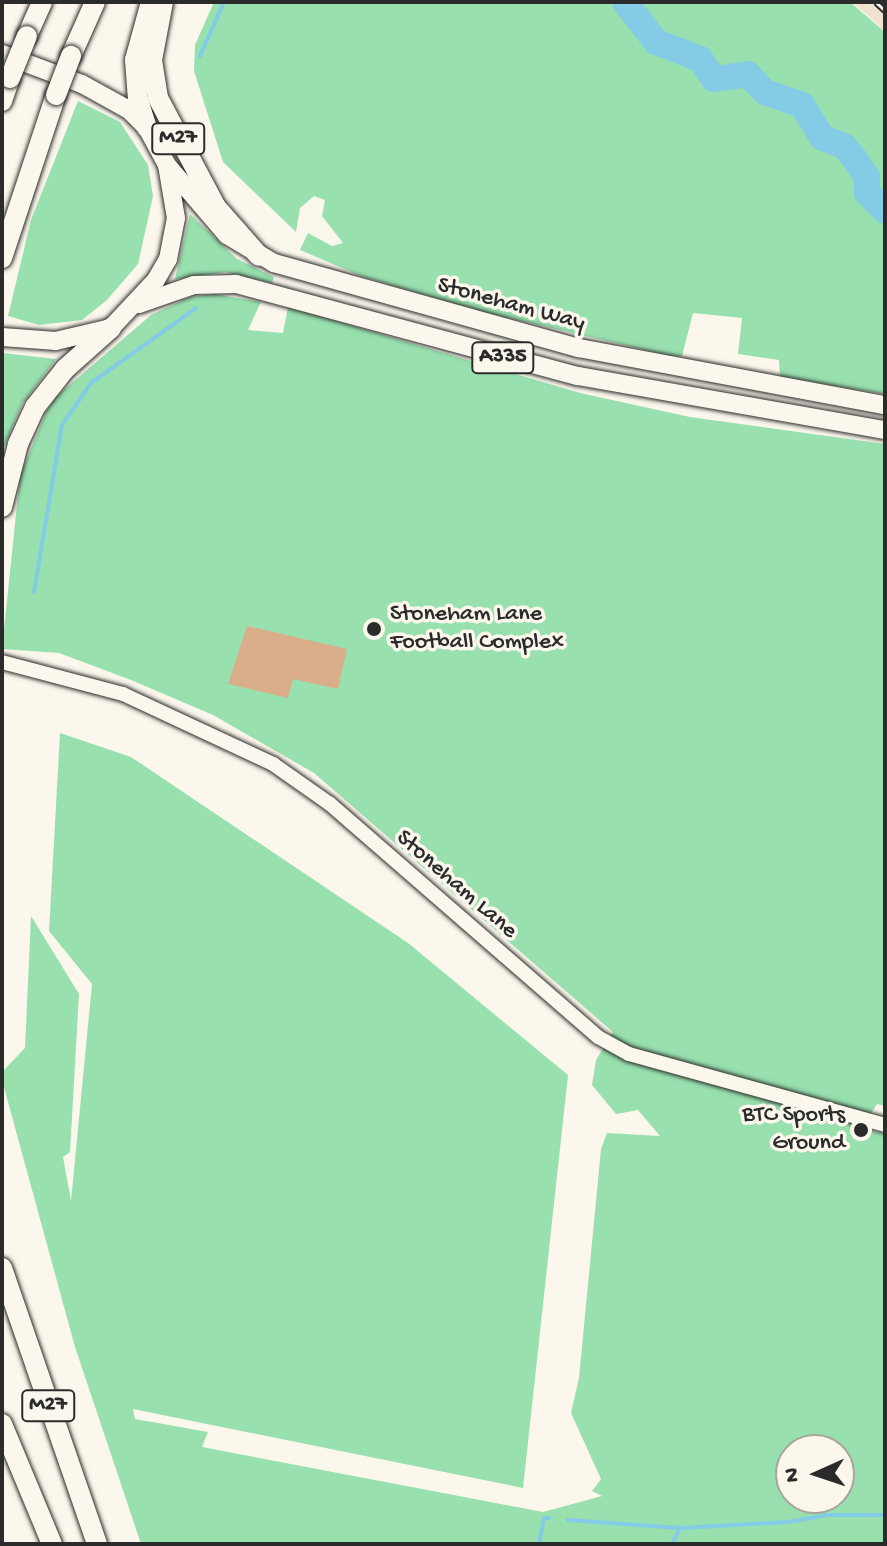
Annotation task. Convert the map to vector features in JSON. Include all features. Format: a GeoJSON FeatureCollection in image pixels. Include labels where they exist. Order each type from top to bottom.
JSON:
{"type":"FeatureCollection","features":[{"type":"Feature","properties":{"kind":"highway"},"geometry":{"type":"LineString","coordinates":[[2,101],[42,2]]}},
{"type":"Feature","properties":{"kind":"highway"},"geometry":{"type":"LineString","coordinates":[[2,258],[56,95],[95,2]]}},
{"type":"Feature","properties":{"kind":"highway","name":"M27"},"geometry":{"type":"LineString","coordinates":[[147,128],[138,100],[135,60],[151,2]]}},
{"type":"Feature","properties":{"kind":"highway","name":"M27"},"geometry":{"type":"LineString","coordinates":[[163,2],[152,60],[158,98],[216,207],[259,256]]}},
{"type":"Feature","properties":{"kind":"highway"},"geometry":{"type":"LineString","coordinates":[[2,507],[18,444],[35,407],[65,369],[111,328]]}},
{"type":"Feature","properties":{"kind":"highway","name":"M27"},"geometry":{"type":"LineString","coordinates":[[2,1268],[97,1544]]}},
{"type":"Feature","properties":{"kind":"highway","name":"M27"},"geometry":{"type":"LineString","coordinates":[[2,1424],[52,1544]]}},
{"type":"Feature","properties":{"kind":"main road"},"geometry":{"type":"LineString","coordinates":[[2,54],[110,98],[147,128],[167,165],[175,207],[168,259],[139,304],[111,328],[56,341],[2,337]]}},
{"type":"Feature","properties":{"kind":"main road","name":"Stoneham Way"},"geometry":{"type":"LineString","coordinates":[[167,165],[213,223],[259,256],[579,348],[885,405]]}},
{"type":"Feature","properties":{"kind":"main road","name":"A335"},"geometry":{"type":"LineString","coordinates":[[139,304],[194,285],[236,284],[578,376],[885,430]]}},
{"type":"Feature","properties":{"kind":"street","name":"Stoneham Lane"},"geometry":{"type":"LineString","coordinates":[[2,662],[123,694],[273,764],[330,804],[598,1037],[629,1054],[885,1125]]}},
{"type":"Feature","properties":{"kind":"shaded area"},"geometry":{"type":"Polygon","coordinates":[[[852,2],[885,2],[885,31],[852,2]]]}},
{"type":"Feature","properties":{"kind":"green space"},"geometry":{"type":"Polygon","coordinates":[[[214,2],[850,2],[885,32],[885,394],[780,377],[779,360],[738,354],[742,318],[693,313],[682,356],[671,356],[483,312],[361,276],[300,250],[308,233],[332,246],[343,243],[322,216],[325,200],[314,196],[300,208],[296,232],[223,162],[194,71],[195,45],[214,2]]]}},
{"type":"Feature","properties":{"kind":"green space"},"geometry":{"type":"Polygon","coordinates":[[[78,101],[120,122],[148,165],[153,196],[138,264],[107,300],[82,320],[39,325],[8,316],[31,220],[78,101]]]}},
{"type":"Feature","properties":{"kind":"green space"},"geometry":{"type":"Polygon","coordinates":[[[190,214],[237,259],[274,277],[272,283],[226,272],[175,279],[190,214]]]}},
{"type":"Feature","properties":{"kind":"green space"},"geometry":{"type":"Polygon","coordinates":[[[214,294],[261,302],[248,330],[283,333],[288,307],[580,393],[690,417],[885,444],[885,1106],[877,1104],[862,1128],[885,1134],[885,1544],[141,1544],[75,1347],[2,1080],[2,1072],[25,1048],[31,916],[79,994],[70,1152],[63,1157],[71,1201],[92,984],[49,931],[60,733],[131,757],[408,943],[568,1075],[523,1488],[133,1409],[135,1419],[208,1432],[202,1447],[543,1512],[602,1496],[592,1491],[601,1479],[571,1413],[579,1378],[601,1149],[607,1133],[660,1136],[638,1110],[616,1114],[592,1085],[596,1060],[613,1032],[314,773],[213,715],[131,680],[59,653],[2,649],[20,475],[51,401],[151,315],[190,297],[214,294]]]}},
{"type":"Feature","properties":{"kind":"green space"},"geometry":{"type":"Polygon","coordinates":[[[2,353],[56,359],[22,404],[2,452],[2,353]]]}},
{"type":"Feature","properties":{"kind":"building"},"geometry":{"type":"Polygon","coordinates":[[[247,626],[347,649],[338,689],[293,679],[288,698],[228,684],[247,626]]]}},
{"type":"Feature","properties":{"kind":"waterway"},"geometry":{"type":"LineString","coordinates":[[200,56],[224,2]]}},
{"type":"Feature","properties":{"kind":"waterway"},"geometry":{"type":"LineString","coordinates":[[625,2],[656,42],[700,59],[714,79],[748,74],[765,92],[802,105],[823,138],[844,146],[854,158],[867,177],[867,193],[885,211]]}},
{"type":"Feature","properties":{"kind":"waterway"},"geometry":{"type":"LineString","coordinates":[[34,592],[62,425],[91,383],[196,308]]}},
{"type":"Feature","properties":{"kind":"waterway"},"geometry":{"type":"LineString","coordinates":[[568,1520],[680,1528],[788,1522],[827,1515],[885,1515]]}},
{"type":"Feature","properties":{"kind":"waterway"},"geometry":{"type":"LineString","coordinates":[[539,1544],[544,1518],[549,1518]]}},
{"type":"Feature","properties":{"kind":"waterway"},"geometry":{"type":"LineString","coordinates":[[672,1544],[680,1528]]}},
{"type":"Feature","properties":{"kind":"railway"},"geometry":{"type":"LineString","coordinates":[[876,2],[885,10]]}},
{"type":"Feature","properties":{"kind":"place","name":"Stoneham Lane Football Complex"},"geometry":{"type":"Point","coordinates":[374,629]}},
{"type":"Feature","properties":{"kind":"place","name":"BTC Sports Ground"},"geometry":{"type":"Point","coordinates":[861,1130]}}]}
